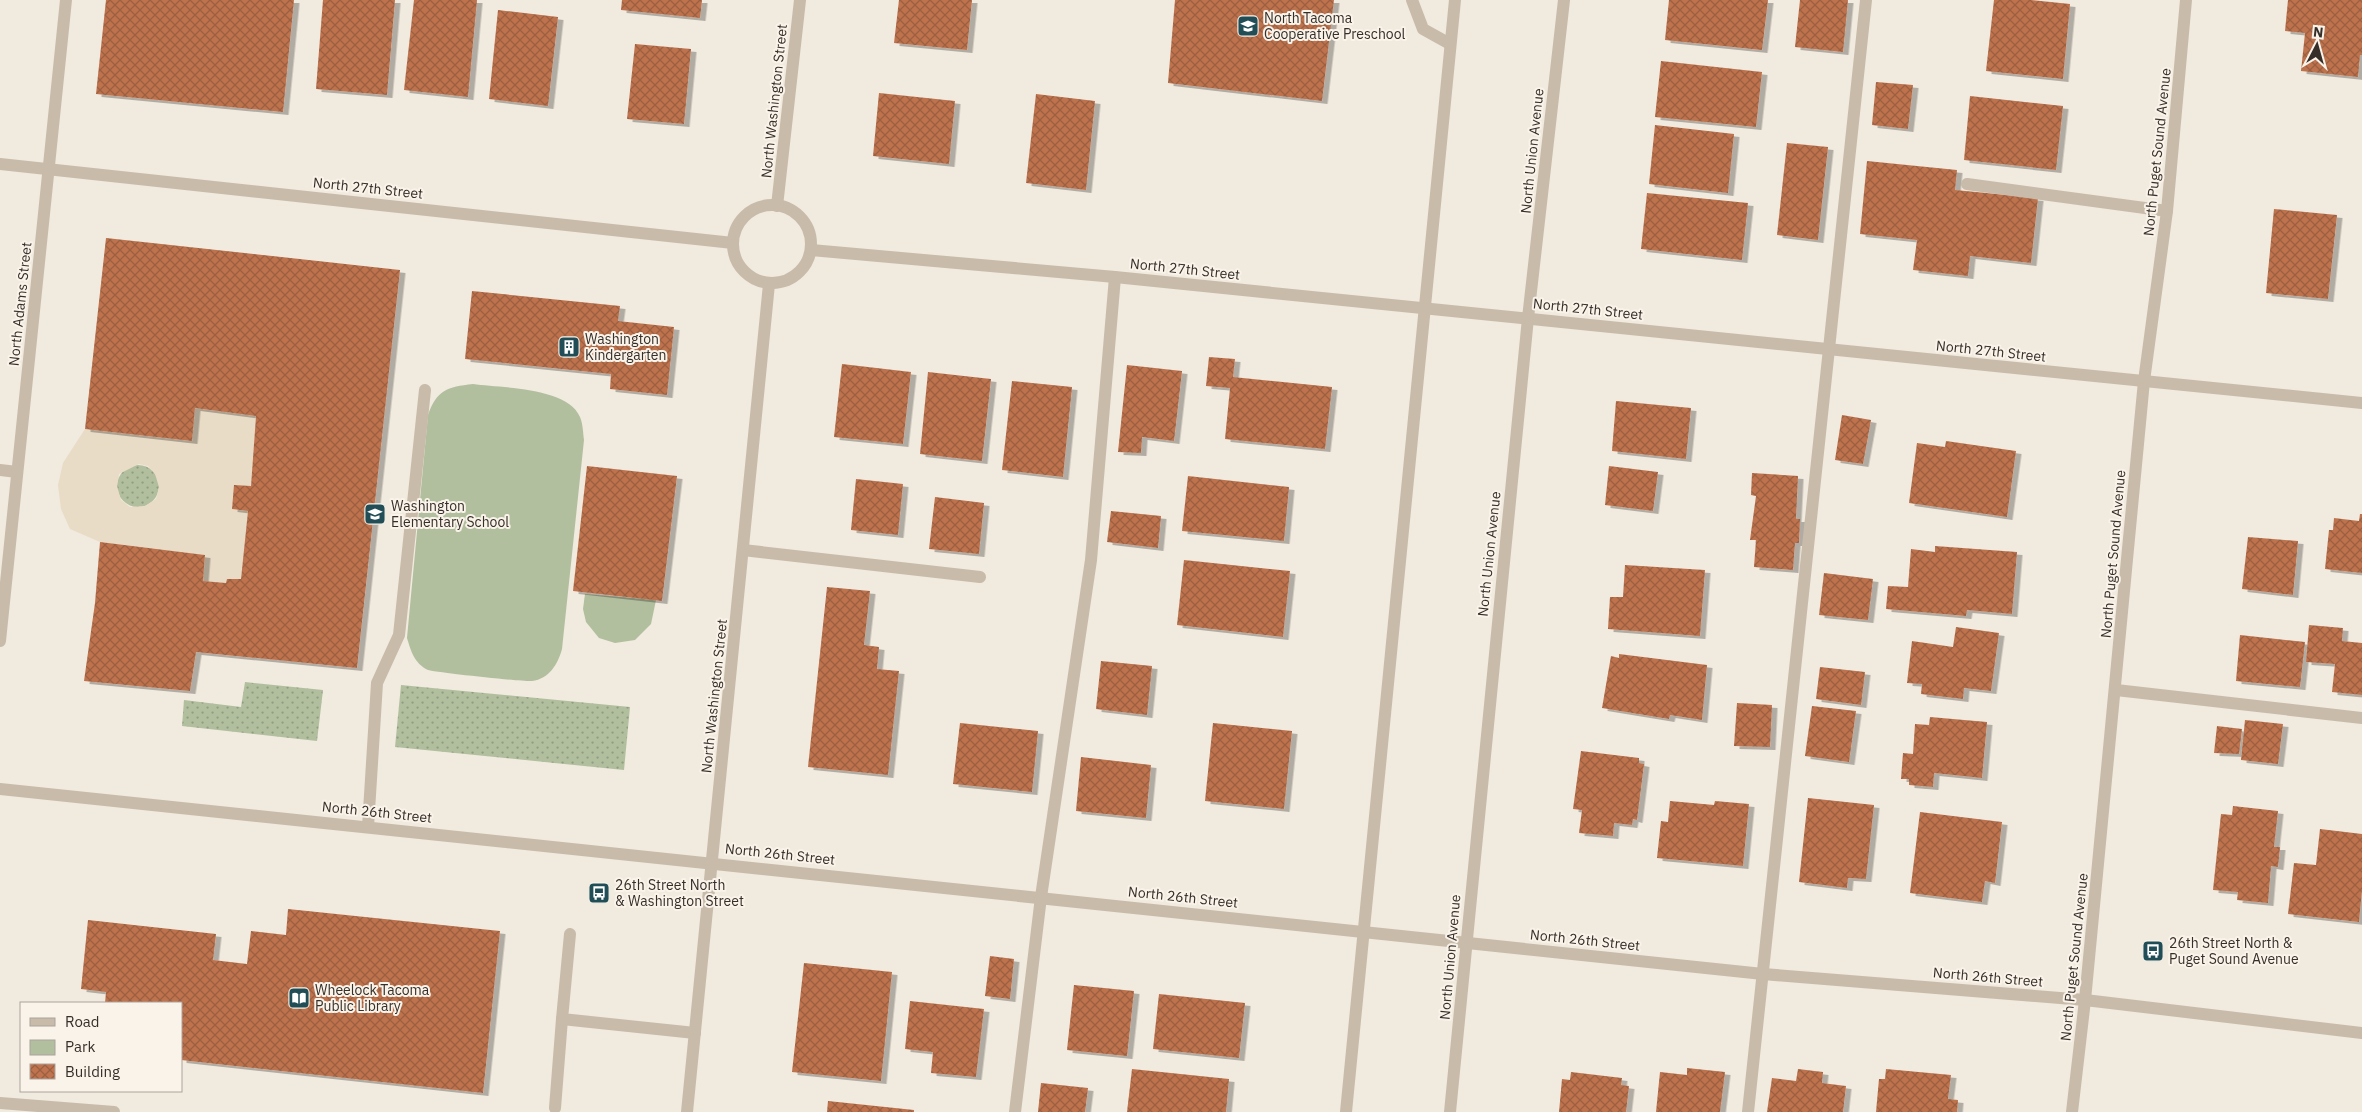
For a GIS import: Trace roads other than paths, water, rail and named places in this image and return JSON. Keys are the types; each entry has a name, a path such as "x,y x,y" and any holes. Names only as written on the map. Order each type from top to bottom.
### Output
{"street":[{"name":"North Adams Street","path":"0,641 66,0"},
{"name":"North Washington Street","path":"777,206 800,0"},
{"path":"1412,0 1423,29 1450,44"},
{"path":"1346,1112 1455,0"},
{"name":"North Union Avenue","path":"1450,1112 1528,318 1564,0"},
{"path":"1748,1112 1866,0"},
{"name":"North Puget Sound Avenue","path":"2072,1112 2116,690 2144,380 2167,211 2186,0"},
{"name":"North 27th Street","path":"0,164 733,243"},
{"path":"1967,184 2167,211"},
{"path":"777,206 790,209 804,222 810,236 811,250 800,272 788,280 769,284 755,279 743,270 736,258 733,243 738,225 748,214 761,207 777,206"},
{"name":"North 27th Street","path":"811,250 1115,277 2362,403"},
{"path":"1015,1112 1041,897 1091,560 1115,277"},
{"name":"North Washington Street","path":"687,1112 769,284"},
{"path":"368,826 377,683 399,635 425,390"},
{"path":"0,470 17,472"},
{"path":"743,550 980,576"},
{"path":"2116,690 2362,718"},
{"name":"North 26th Street","path":"0,788 1763,974 2085,1000 2362,1033"},
{"path":"555,1108 570,934"},
{"path":"562,1019 695,1032"},
{"path":"0,1102 114,1112"}],"place":[{"name":"North Tacoma Cooperative Preschool","path":"1248,26"},
{"name":"Washington Kindergarten","path":"569,347"},
{"name":"Washington Elementary School","path":"375,514"},
{"name":"26th Street North & Washington Street","path":"599,893"},
{"name":"26th Street North & Puget Sound Avenue","path":"2153,951"},
{"name":"Wheelock Tacoma Public Library","path":"299,998"}]}
